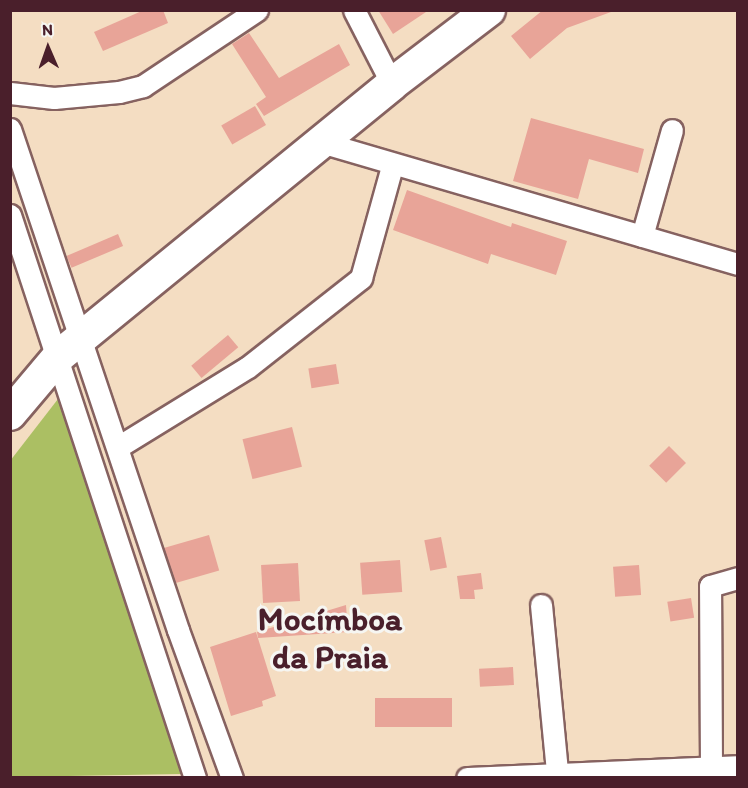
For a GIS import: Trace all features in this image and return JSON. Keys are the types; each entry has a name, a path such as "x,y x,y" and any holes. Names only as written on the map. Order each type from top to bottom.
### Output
{"street":[{"path":"10,93 54,98 119,92 143,86 257,10"},
{"path":"354,10 392,84"},
{"path":"10,414 71,347 324,143 392,84 489,10"},
{"path":"10,129 195,777"},
{"path":"642,236 672,130"},
{"path":"324,143 392,166 738,264"},
{"path":"118,447 248,367 361,278 392,166"},
{"path":"10,215 118,447 232,777"},
{"path":"711,767 710,586 738,578"},
{"path":"541,605 557,772"},
{"path":"467,777 738,766"}],"green space":[{"path":"58,399 183,774 11,777 10,461"}],"building":[{"path":"144,10 163,10 168,23 103,51 94,32"},
{"path":"378,10 429,10 393,34"},
{"path":"543,10 610,10 611,12 567,28 530,59 511,36"},
{"path":"249,33 279,78 339,44 350,65 264,116 256,104 266,97 232,44"},
{"path":"255,106 266,125 232,145 221,126"},
{"path":"531,118 644,149 638,173 589,159 578,199 513,181"},
{"path":"407,190 511,227 512,223 567,241 556,275 491,254 488,264 393,230"},
{"path":"118,234 123,246 72,268 66,256"},
{"path":"228,335 238,347 202,378 191,366"},
{"path":"336,364 339,384 311,388 308,368"},
{"path":"292,427 302,467 252,479 243,439"},
{"path":"669,446 686,463 666,483 649,466"},
{"path":"209,535 219,571 174,584 164,548"},
{"path":"441,537 447,567 430,571 424,540"},
{"path":"400,560 402,592 362,595 360,563"},
{"path":"298,563 300,601 263,603 261,565"},
{"path":"639,565 641,595 615,597 613,567"},
{"path":"481,573 483,589 474,590 475,599 460,599 457,576"},
{"path":"691,598 694,618 670,622 667,602"},
{"path":"346,605 348,632 258,638 257,632"},
{"path":"256,632 276,696 262,701 263,706 231,716 210,647"},
{"path":"513,667 514,685 480,687 479,669"},
{"path":"375,698 452,698 452,727 375,727"}],"district":[{"name":"Mocímboa da Praia","path":"330,638"}]}
